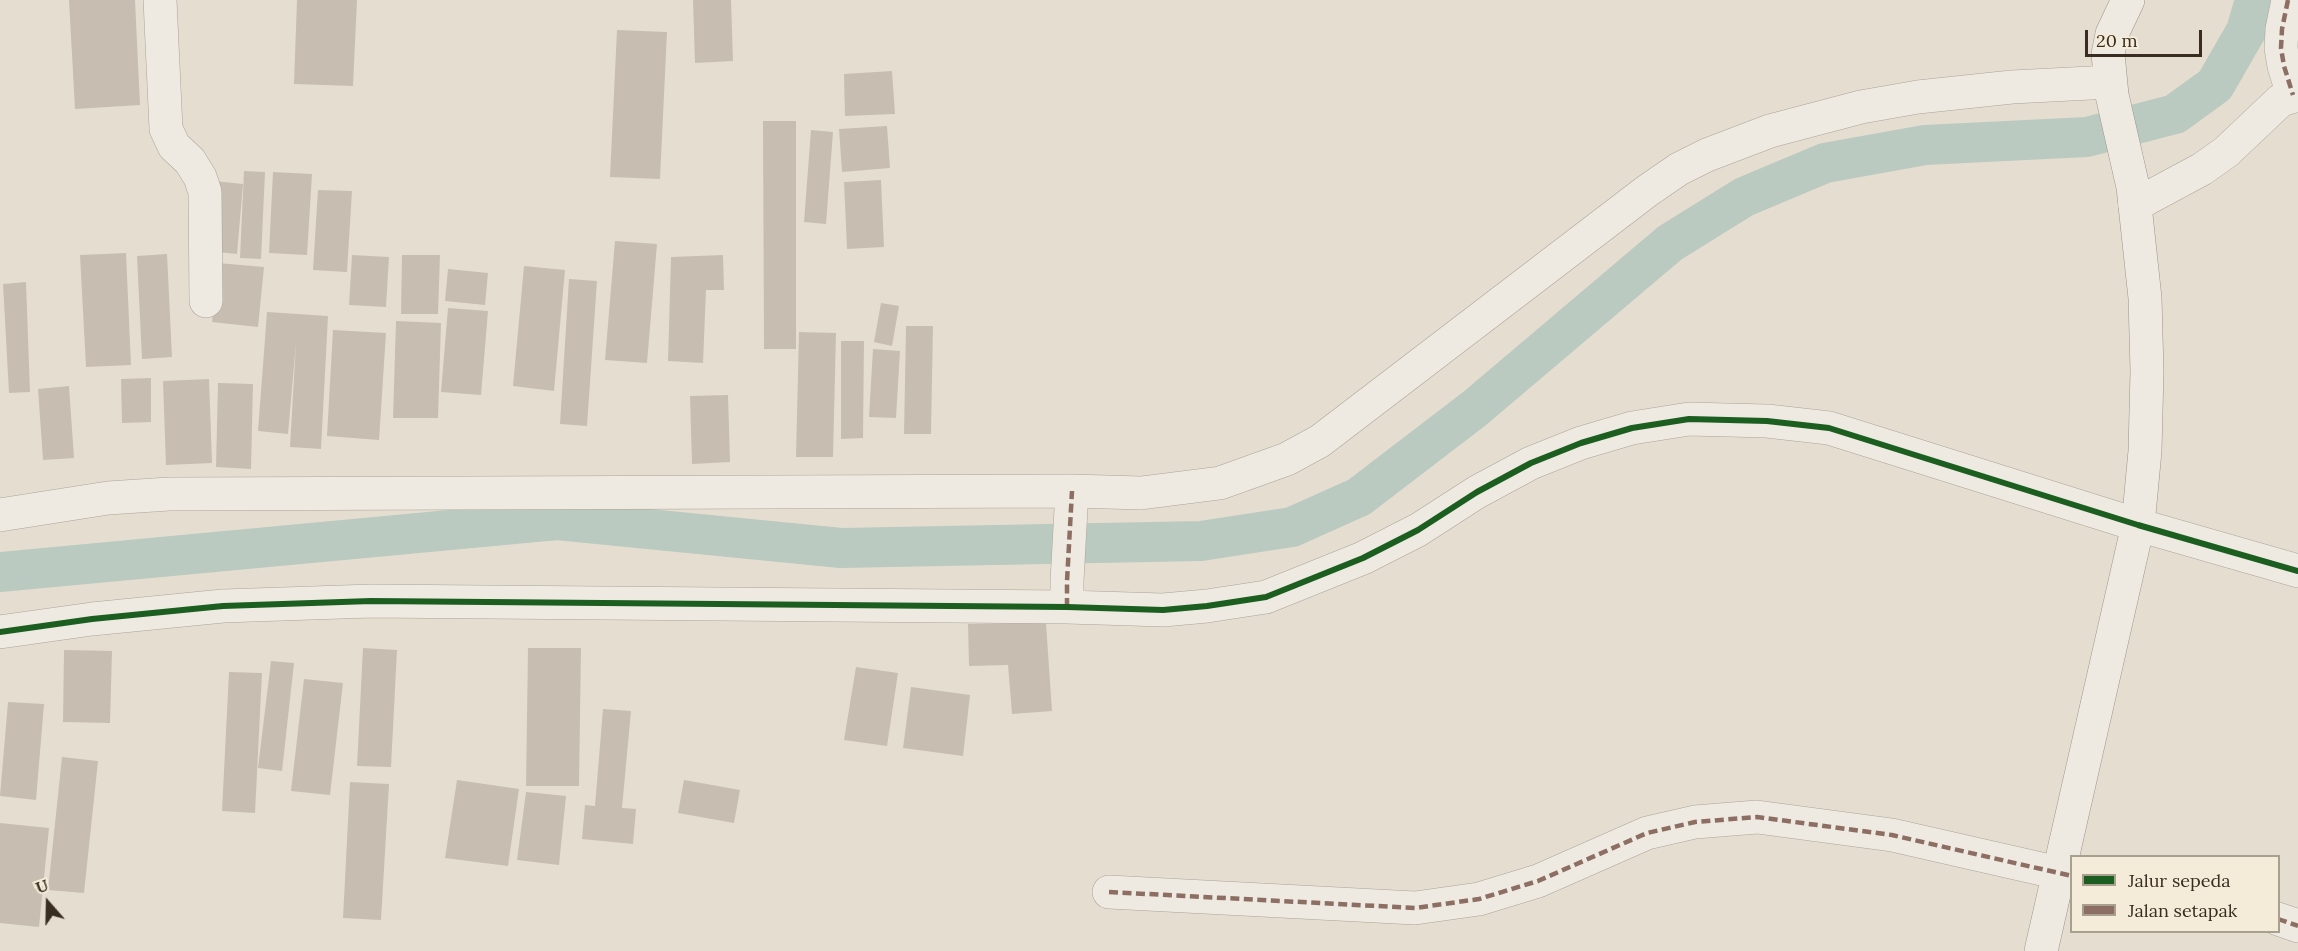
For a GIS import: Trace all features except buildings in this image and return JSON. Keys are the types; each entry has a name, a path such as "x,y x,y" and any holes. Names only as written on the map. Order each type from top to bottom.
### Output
{"street":[{"path":"160,0 166,129 174,146 190,161 200,177 205,192 206,301"},
{"path":"2041,951 2061,884 2138,525 2145,451 2147,371 2145,298 2134,196 2111,88 2108,54 2112,34 2128,0"},
{"path":"2134,196 2202,169 2226,152 2281,100 2296,95 2284,66 2282,48 2282,28 2288,0"},
{"path":"0,515 108,498 168,494 1071,498 1141,493 1220,483 1287,459 1320,441 1647,191 1707,155 1770,131 1861,107 2012,87 2111,88"},
{"path":"0,632 223,606 371,601 1067,594 1163,610 1208,606 1266,597 1363,558 1418,530 1477,492 1531,463 1581,443 1632,429 1689,419 1767,421 1829,428 2138,525 2298,571"},
{"path":"1067,594 1071,498"},
{"path":"1109,892 1415,908 1479,899 1538,881 1647,833 1695,822 1757,817 1892,835 2061,884"},
{"path":"2280,920 2298,927"}],"waterway":[{"path":"0,572 557,520 841,548 1201,541 1292,527 1359,497 1474,409 1670,243 1744,197 1825,163 1925,145 2087,137 2175,114 2215,85 2246,31 2255,0"}],"marked path":[{"path":"2288,0 2281,48 2293,95"},
{"path":"1067,607 1072,491"},
{"path":"1109,892 1415,908 1479,899 1538,881 1647,833 1695,822 1757,817 1892,835 2070,876"},
{"path":"2280,920 2298,926"}],"cycle path":[{"path":"0,632 92,619 223,606 371,601 1067,607 1163,610 1207,606 1266,597 1363,558 1418,530 1477,492 1531,463 1581,443 1632,428 1689,419 1767,421 1829,428 2138,525 2298,571"}]}
